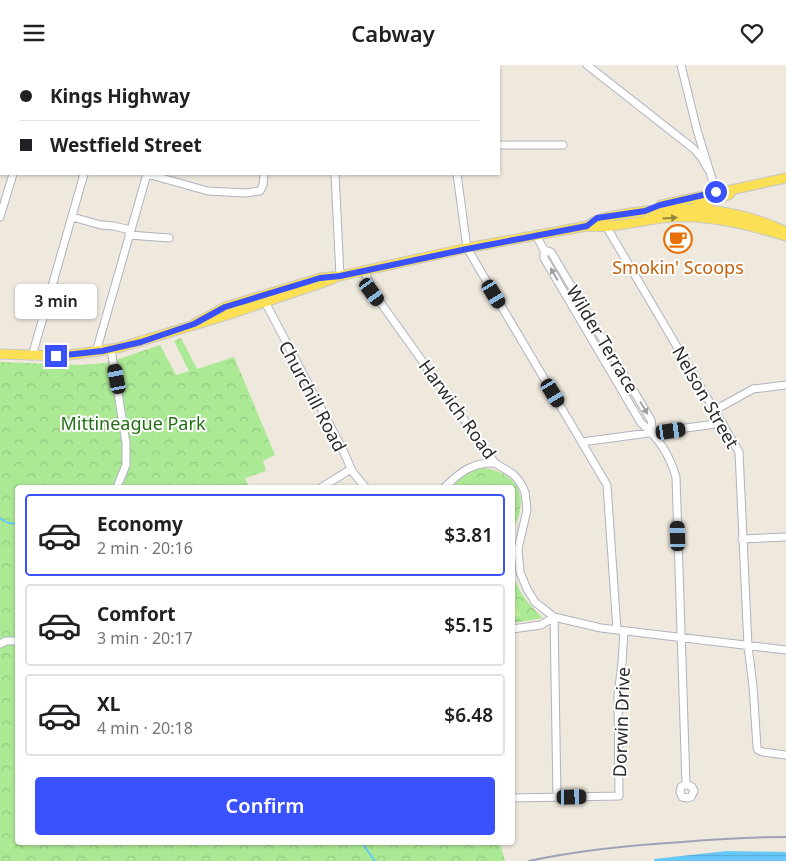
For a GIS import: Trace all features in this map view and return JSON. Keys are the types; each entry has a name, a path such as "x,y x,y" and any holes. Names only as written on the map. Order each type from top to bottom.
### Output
{"main road":[{"path":"645,211 660,205 718,195 786,178"},
{"path":"690,208 718,195"},
{"path":"718,195 726,206 742,216"},
{"path":"587,226 597,218 645,211 690,208 714,210 742,216 766,223 786,232"},
{"path":"0,354 62,356 111,349 141,342 194,324 225,307 323,284 340,276 587,226 606,226 662,218 699,217 749,226 786,236"}],"street":[{"path":"587,65 694,149 708,169"},
{"path":"681,65 708,169 718,195"},
{"path":"500,145 563,145"},
{"path":"0,217 13,175"},
{"path":"32,356 84,175"},
{"path":"96,352 147,175"},
{"path":"150,175 202,190 245,193 260,191 264,175"},
{"path":"335,175 340,276"},
{"path":"457,175 467,249 609,489 621,630"},
{"path":"72,217 101,225 114,226 129,232 169,239"},
{"name":"Nelson Street","path":"606,226 739,452 748,646 757,747 763,753 786,755"},
{"name":"Wilder Terrace","path":"536,235 544,250 544,258 641,423 653,433 672,465 676,477 686,784"},
{"name":"Wilder Terrace","path":"544,250 551,252 651,420 653,433"},
{"name":"Harwich Road","path":"364,270 372,292 495,463 513,474 520,482 525,492 527,510 518,549 520,572 535,602 554,617 580,624 786,650"},
{"name":"Churchill Road","path":"263,299 351,469 363,485"},
{"path":"575,310 583,306"},
{"path":"111,349 126,443 126,465 118,485"},
{"path":"609,368 617,363"},
{"path":"715,410 751,390 786,385"},
{"path":"582,442 723,423"},
{"path":"447,485 469,467 478,464 495,463"},
{"path":"325,485 351,469"},
{"path":"742,539 786,537"},
{"path":"515,629 541,625 554,617"},
{"path":"554,617 557,797"},
{"name":"Dorwin Drive","path":"515,798 619,796 618,695 622,663 621,630"},
{"path":"0,643 15,640"}],"green space":[{"name":"Mittineague Park","path":"181,338 197,369 234,357 275,455 263,461 266,471 245,478 248,485 15,485 15,845 501,845 505,861 0,861 0,362 80,365 107,363 160,345 176,375 189,371 174,341"},
{"path":"477,469 498,471 512,480 520,493 521,501 515,524 515,485 454,485 469,472"},
{"path":"515,579 524,597 543,618 515,623"},
{"path":"515,594 518,611 521,615 518,617 515,616"}],"water":[{"path":"727,851 786,852 786,861 654,861 654,859"}],"waterway":[{"path":"0,518 8,523 15,524"},
{"path":"363,845 375,861"}],"railway":[{"path":"529,861 625,846 721,839 786,837"}],"place":[{"name":"Smokin' Scoops","path":"678,239"}],"route":[{"path":"56,356 102,351 141,342 194,324 225,307 320,278 340,276 587,226 597,218 645,211 660,205 716,192"}]}
